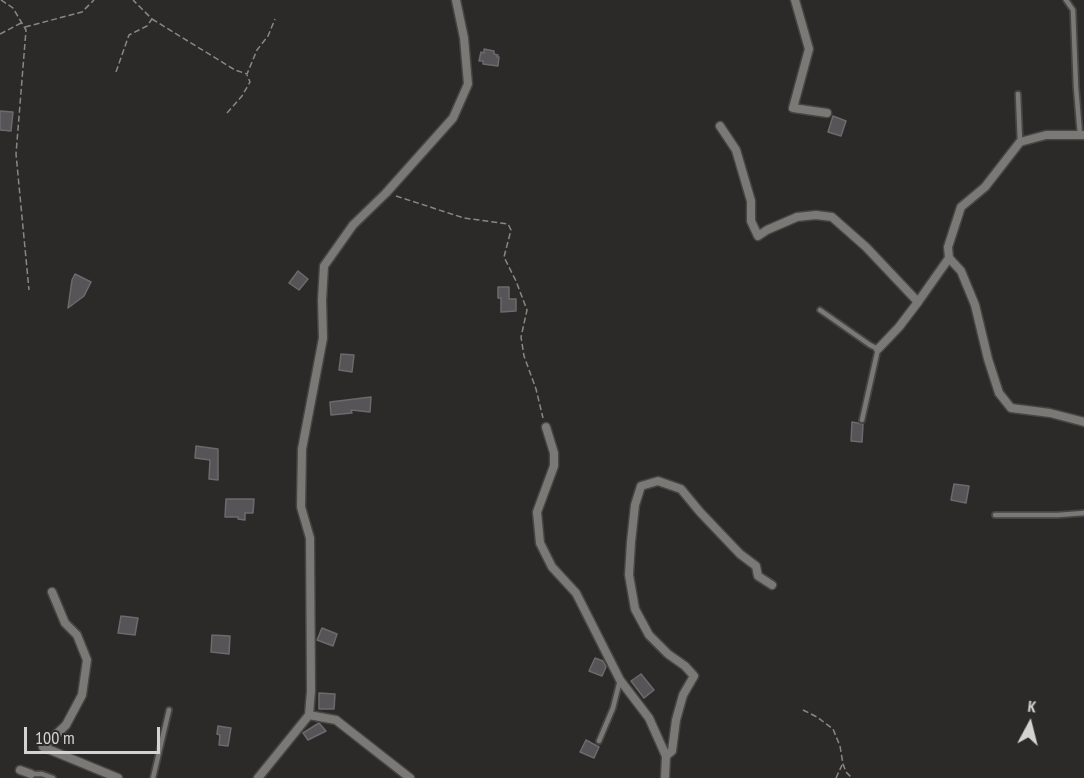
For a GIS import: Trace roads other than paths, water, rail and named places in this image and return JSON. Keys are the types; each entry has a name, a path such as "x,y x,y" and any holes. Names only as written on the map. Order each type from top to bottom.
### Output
{"street":[{"path":"262,777 309,715 311,691 310,538 301,507 302,449 323,338 324,266 353,225 386,193 453,118 468,84 464,38 456,0"},
{"path":"795,0 809,49 793,108 827,113"},
{"path":"720,126 736,150 751,201 751,221 758,236 797,217 816,215 832,217 866,248 918,302"},
{"path":"1082,135 1046,135 1020,142 985,187 961,207 948,247 949,258 961,271 972,297 999,393 1011,408 1050,413 1084,422"},
{"path":"878,349 899,327 949,258"},
{"path":"546,427 554,453 554,466 537,512 540,543 552,567 576,593 620,680 649,718 666,756 665,778"},
{"path":"666,756 672,751 676,720 683,696 694,676 650,635 635,609 629,575 634,505 641,486 658,481 681,489 699,512 740,554 756,566 758,576 772,585"},
{"path":"52,592 64,623 76,635 87,660 82,695 66,725 43,747 118,778"},
{"path":"309,715 336,720 410,778"},
{"path":"20,770 31,774"}],"lane":[{"path":"1066,0 1074,10 1076,87 1082,135"},
{"path":"1018,94 1020,142"},
{"path":"820,310 878,349 862,420"},
{"path":"995,515 1058,516 1084,513"},
{"path":"599,741 613,708 620,680"},
{"path":"153,778 168,710"},
{"path":"31,774 42,774 53,778"}]}
